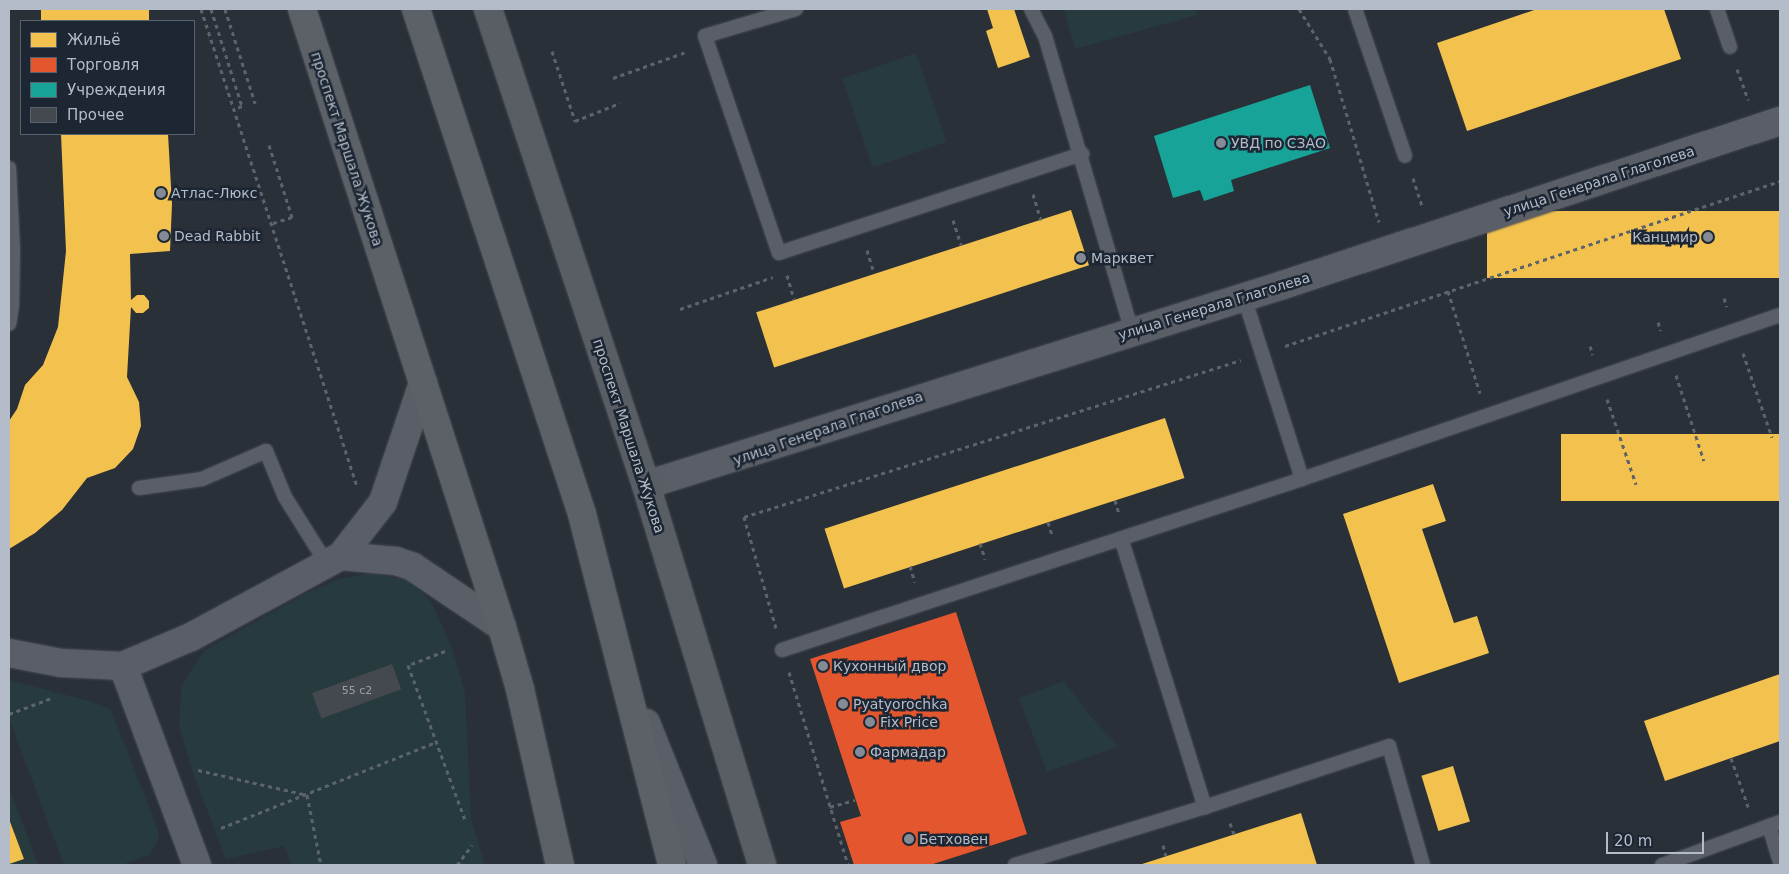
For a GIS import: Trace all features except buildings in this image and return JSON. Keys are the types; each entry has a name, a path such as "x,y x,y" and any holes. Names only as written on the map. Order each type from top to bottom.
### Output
{"main road":[{"path":"291,9 326,88"},
{"name":"проспект Маршала Жукова","path":"302,9 502,627 520,689 560,865"},
{"path":"416,9 582,514 622,660 672,865"},
{"name":"проспект Маршала Жукова","path":"488,9 646,486 762,865"}],"street":[{"name":"улица Генерала Глаголева","path":"646,486 1244,297 1780,122"},
{"path":"9,653 61,663 122,666 192,637 334,560 383,502 423,383"},
{"path":"334,560 396,561 413,567 502,627"},
{"path":"622,660 682,818 703,865"},
{"path":"122,666 197,865"}],"lane":[{"path":"796,9 705,36 779,253 1082,154"},
{"path":"1031,9 1045,36 1082,154 1132,332"},
{"path":"1355,9 1405,156"},
{"path":"1717,9 1730,47"},
{"path":"9,168 13,249 12,306 9,324"},
{"path":"1244,297 1302,479"},
{"path":"782,650 1122,540 1780,315"},
{"path":"139,488 202,479 266,452 285,497 334,560"},
{"path":"1122,540 1205,807"},
{"path":"1015,865 1205,807 1389,746 1423,865"},
{"path":"1662,865 1768,826 1780,863"}],"path":[{"path":"201,9 358,490"},
{"path":"211,9 242,106 234,109"},
{"path":"225,9 255,103"},
{"path":"1299,9 1330,59 1380,226"},
{"path":"613,78 708,44"},
{"path":"1730,47 1749,104"},
{"path":"552,51 575,121 620,104"},
{"path":"268,145 292,217 271,224"},
{"path":"1405,156 1424,211"},
{"path":"680,309 786,272"},
{"path":"1448,291 1487,415"},
{"path":"1724,298 1772,437"},
{"path":"1658,322 1704,461"},
{"path":"1590,346 1636,484"},
{"path":"744,517 782,650 848,865"},
{"path":"445,651 408,665 465,820"},
{"path":"9,714 54,697"},
{"path":"221,828 436,742"},
{"path":"1732,758 1768,826"},
{"path":"198,770 307,795"},
{"path":"307,795 321,865"},
{"path":"830,807 855,800"},
{"path":"457,865 472,845"}],"green space":[{"path":"1064,9 1196,9 1197,15 1075,49"},
{"path":"916,53 947,142 873,167 842,78"},
{"path":"371,573 411,581 432,603 452,648 465,693 471,818 485,865 292,865 284,846 226,859 193,773 179,724 182,684 205,650 307,593 339,579"},
{"path":"9,680 93,702 111,710 158,830 158,840 149,855 122,865 64,865 9,718"},
{"path":"1064,681 1091,717 1119,746 1047,772 1019,698"},
{"path":"9,787 38,865 9,865"}],"place":[{"name":"УВД по СЗАО","path":"1221,143"},
{"name":"Атлас-Люкс","path":"161,193"},
{"name":"Dead Rabbit","path":"164,236"},
{"name":"Канцмир","path":"1708,237"},
{"name":"Марквет","path":"1081,258"},
{"name":"Кухонный двор","path":"823,666"},
{"name":"Pyatyorochka","path":"843,704"},
{"name":"Fix Price","path":"870,722"},
{"name":"Фармадар","path":"860,752"},
{"name":"Бетховен","path":"909,839"}]}
